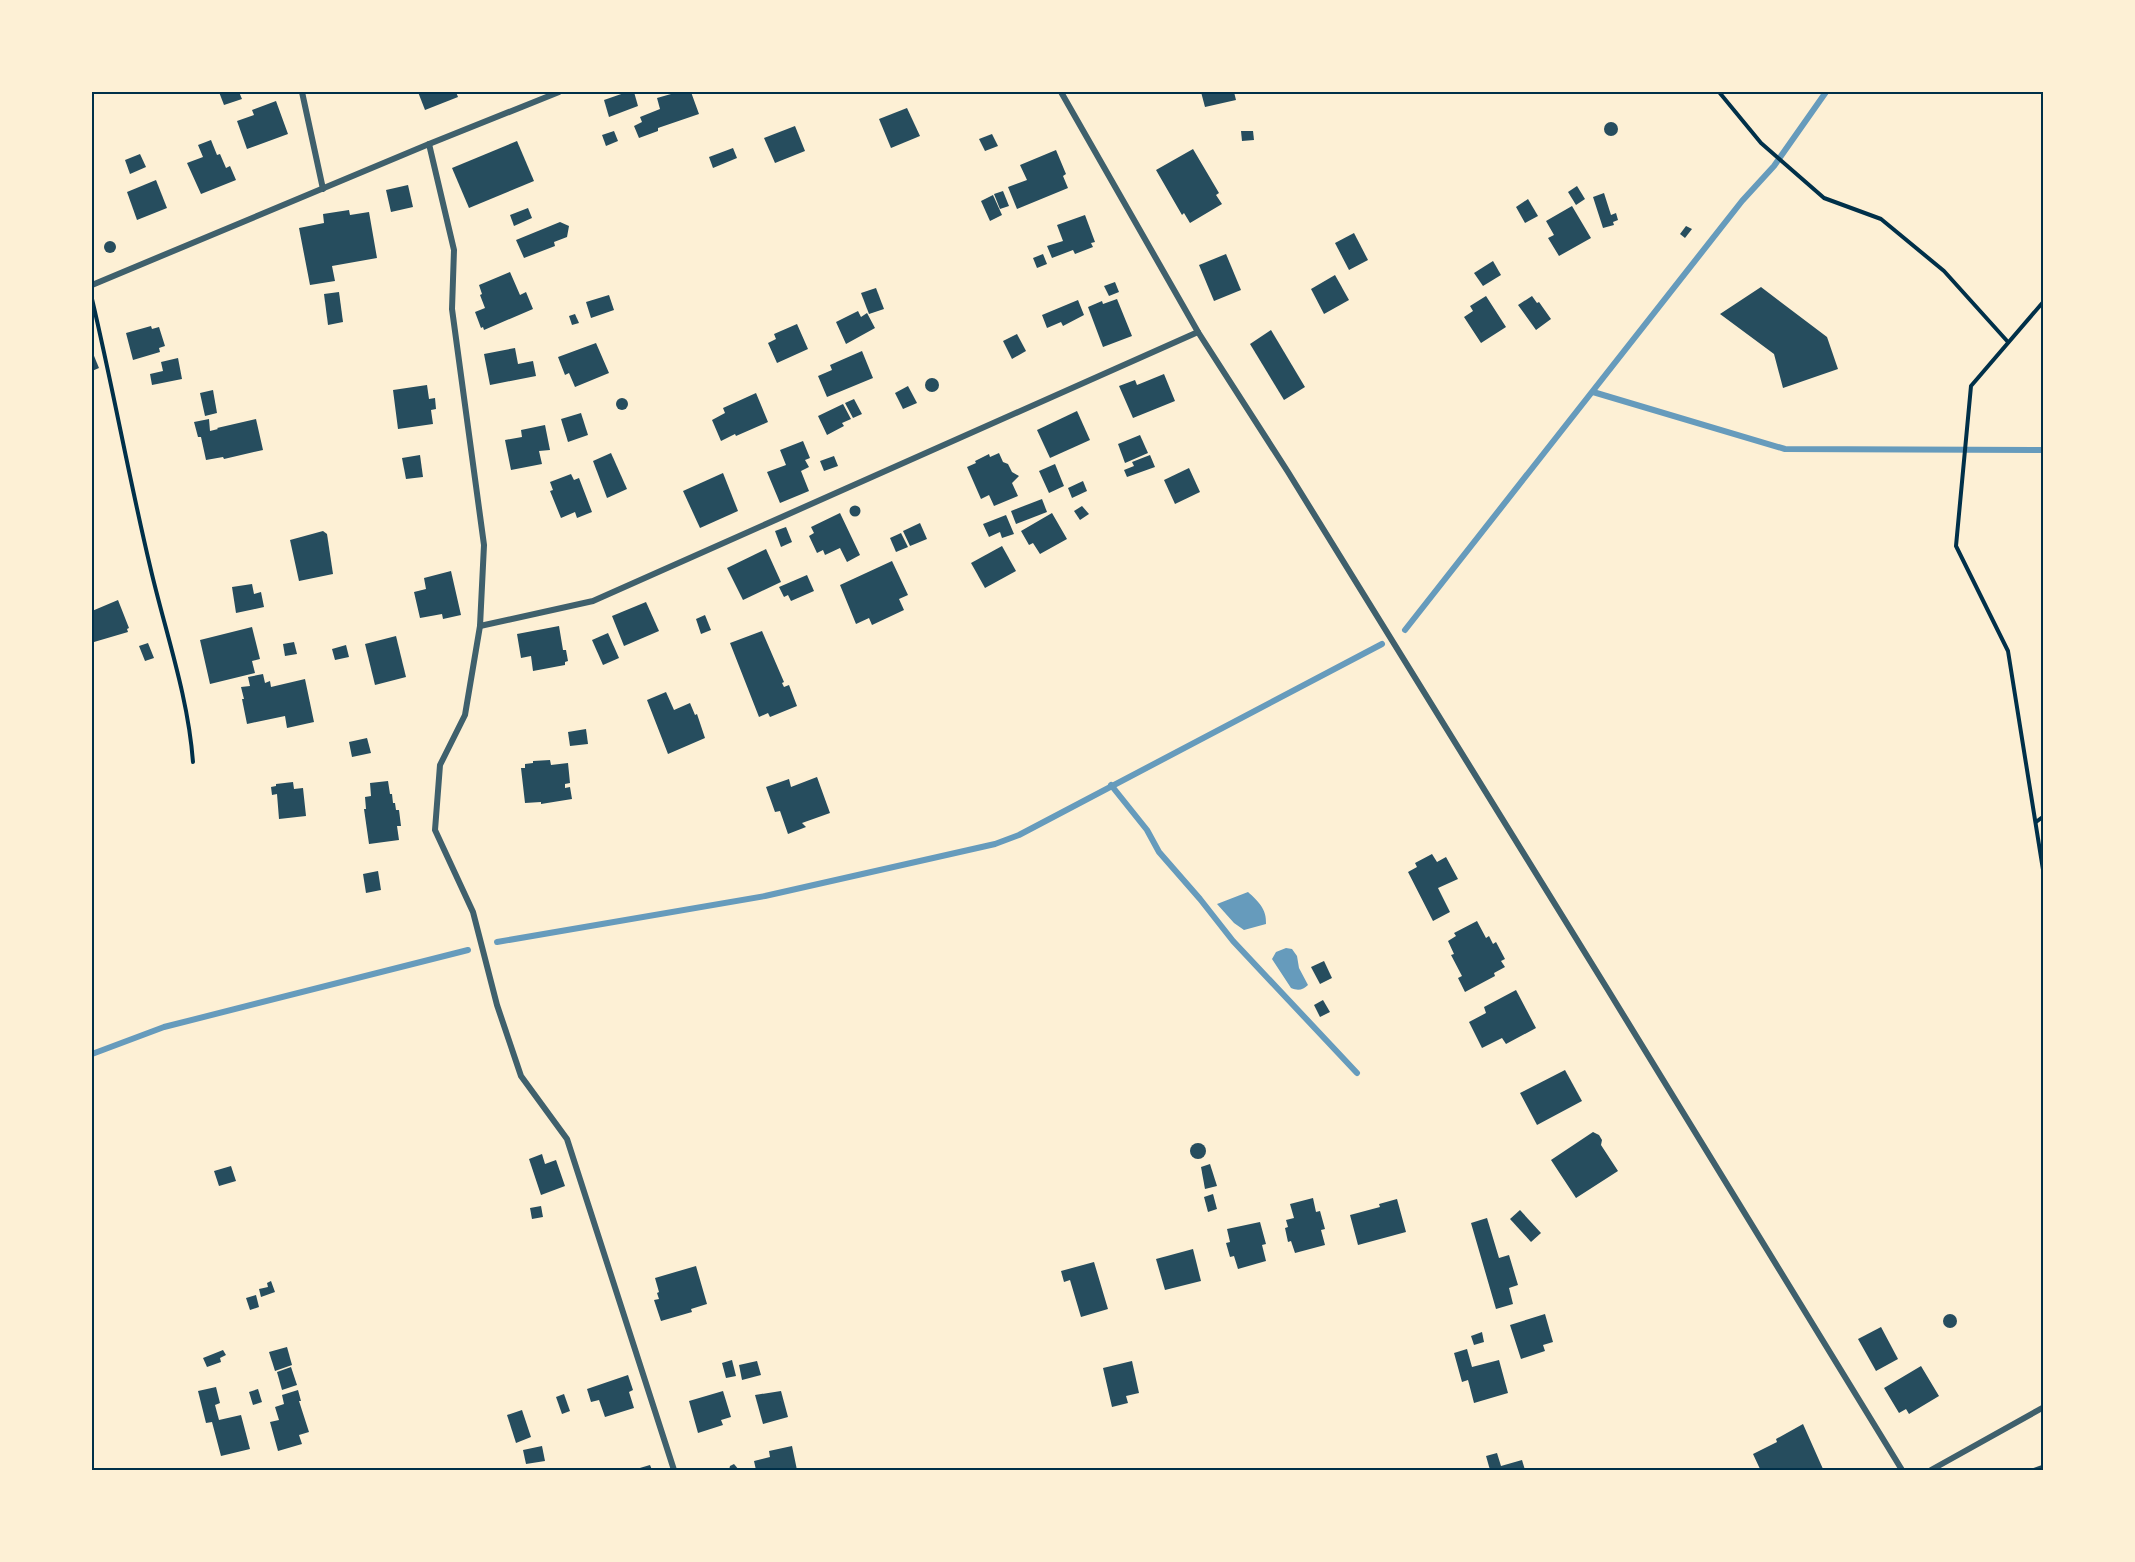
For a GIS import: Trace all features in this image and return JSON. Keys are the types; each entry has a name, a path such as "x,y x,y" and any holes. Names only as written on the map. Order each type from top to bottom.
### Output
{"street":[{"path":"302,92 323,189"},
{"path":"92,285 559,92"},
{"path":"1061,92 1198,332 1288,472 1902,1470"},
{"path":"429,144 454,250 452,309 478,489 483,544 480,626 465,715 440,765 435,830 473,912 497,1005 521,1076 567,1139 674,1470"},
{"path":"480,626 593,601 1198,332"},
{"path":"1931,1470 2043,1407"}],"path":[{"path":"1719,92 1761,143 1824,198 1881,219 1944,271 2008,342"},
{"path":"92,299 150,567 184,696 193,762"},
{"path":"2043,301 1971,386 1956,546 2008,651 2043,876"},
{"path":"2036,822 2043,816"}],"water":[{"path":"1248,892 1263,910 1266,924 1244,930 1234,923 1217,904"},
{"path":"1286,948 1292,949 1297,956 1299,968 1308,985 1302,989 1291,988 1272,959 1276,952"}],"building":[{"path":"219,92 239,92 242,99 224,105"},
{"path":"418,92 456,92 458,97 425,110"},
{"path":"627,92 634,92 638,106 609,117 604,100"},
{"path":"678,92 691,92 699,114 658,128 658,131 639,138 634,126 642,122 640,117 660,109 657,98"},
{"path":"1201,92 1234,92 1236,100 1205,107"},
{"path":"276,101 288,134 247,149 237,121 254,115 252,110"},
{"path":"907,108 920,136 891,148 879,119"},
{"path":"1608,122 1614,122 1618,129 1614,136 1608,136 1604,132 1604,126"},
{"path":"795,126 805,151 775,163 764,138"},
{"path":"614,131 618,141 606,146 602,135"},
{"path":"1241,131 1253,131 1254,140 1242,141"},
{"path":"992,134 998,146 985,151 979,139"},
{"path":"211,140 217,155 220,154 226,168 230,166 236,180 201,194 187,163 203,157 198,145"},
{"path":"517,141 534,181 469,208 452,168"},
{"path":"733,148 737,158 713,168 709,157"},
{"path":"1193,149 1219,193 1216,195 1222,204 1190,223 1184,213 1182,215 1156,170"},
{"path":"1056,150 1066,174 1063,176 1068,188 1017,209 1008,187 1027,180 1020,165"},
{"path":"140,154 146,167 130,174 125,160"},
{"path":"156,180 167,208 137,220 127,192"},
{"path":"408,185 413,207 391,212 386,190"},
{"path":"1577,186 1585,199 1576,205 1568,192"},
{"path":"1003,191 1009,206 1000,209 994,194"},
{"path":"1604,193 1611,215 1616,213 1618,220 1613,222 1614,225 1603,228 1593,197"},
{"path":"993,195 1002,215 990,221 981,201"},
{"path":"1528,199 1538,216 1525,223 1516,207"},
{"path":"1572,206 1591,238 1559,256 1548,238 1554,235 1546,221"},
{"path":"528,208 532,218 514,226 510,215"},
{"path":"349,210 350,215 369,212 377,258 332,266 335,281 310,285 299,228 324,223 323,214"},
{"path":"1085,215 1095,242 1091,243 1093,247 1075,254 1073,250 1052,258 1047,246 1063,241 1057,225"},
{"path":"560,222 569,226 567,237 554,242 555,246 524,258 516,240"},
{"path":"1686,226 1692,229 1685,238 1680,234"},
{"path":"1354,233 1368,260 1349,270 1335,243"},
{"path":"112,241 116,247 112,253 108,253 104,245"},
{"path":"1043,254 1047,264 1037,268 1033,258"},
{"path":"1226,254 1241,290 1214,301 1199,265"},
{"path":"1493,261 1501,275 1483,286 1474,273"},
{"path":"510,272 520,295 526,292 533,309 484,330 475,312 485,308 479,285"},
{"path":"1335,275 1349,300 1324,314 1311,289"},
{"path":"1115,282 1119,292 1109,296 1104,286"},
{"path":"1761,287 1827,337 1838,369 1783,388 1774,354 1720,314"},
{"path":"876,288 884,309 869,314 861,293"},
{"path":"339,292 343,322 328,325 324,294"},
{"path":"609,295 614,310 591,318 586,302"},
{"path":"1486,296 1506,327 1481,343 1464,317 1473,311 1470,306"},
{"path":"1532,296 1551,319 1536,330 1518,305"},
{"path":"1117,299 1132,336 1103,347 1088,307 1102,301 1103,304"},
{"path":"1078,300 1084,315 1063,326 1061,322 1047,328 1042,315"},
{"path":"858,311 861,317 867,313 875,328 846,344 836,322"},
{"path":"575,314 579,323 572,325 569,316"},
{"path":"797,324 808,349 777,363 768,343 776,339 774,334"},
{"path":"151,326 152,329 159,327 165,346 159,348 160,352 133,360 126,333"},
{"path":"1271,330 1305,387 1284,400 1250,344"},
{"path":"1017,334 1026,351 1012,359 1003,341"},
{"path":"596,343 609,373 575,387 569,373 565,375 558,357"},
{"path":"515,348 518,364 533,361 536,376 490,385 484,354"},
{"path":"92,351 99,368 92,371"},
{"path":"862,351 873,378 827,397 818,376 832,370 830,365"},
{"path":"178,358 182,379 152,385 150,374 163,371 161,362"},
{"path":"1164,374 1175,401 1133,418 1119,386 1135,380 1137,385"},
{"path":"929,378 935,378 939,385 935,392 929,392 925,388 925,382"},
{"path":"427,385 429,399 435,398 436,409 431,410 433,424 398,429 393,390"},
{"path":"908,386 917,403 903,409 895,393"},
{"path":"213,390 217,413 205,416 200,393"},
{"path":"756,393 768,422 721,441 712,420 725,413 723,408"},
{"path":"622,398 628,404 622,410 616,404"},
{"path":"854,399 862,414 853,418 845,403"},
{"path":"843,404 851,419 842,423 844,426 827,435 818,416"},
{"path":"1077,411 1090,440 1050,458 1037,430"},
{"path":"581,413 588,435 568,442 561,419"},
{"path":"209,419 210,431 256,419 263,450 224,459 223,457 206,460 201,437 198,437 194,422"},
{"path":"545,425 550,450 539,451 542,464 511,470 505,440 522,437 521,430"},
{"path":"1140,435 1148,453 1125,463 1118,444"},
{"path":"803,441 810,458 805,460 809,467 801,471 809,491 780,503 767,472 786,465 780,450"},
{"path":"611,453 627,489 607,498 593,461"},
{"path":"999,453 1003,462 1019,476 1012,483 1018,496 994,506 989,495 981,499 967,467 989,454 990,457"},
{"path":"420,455 423,477 406,479 402,458"},
{"path":"1150,455 1155,467 1127,477 1124,470 1134,466 1132,462"},
{"path":"834,456 838,466 824,471 820,461"},
{"path":"1055,464 1064,486 1049,493 1039,471"},
{"path":"1189,468 1200,492 1175,504 1164,480"},
{"path":"723,473 738,511 700,528 683,491"},
{"path":"571,474 574,480 579,478 592,512 577,518 575,512 561,518 550,491 553,490 550,482"},
{"path":"1083,481 1087,491 1072,498 1068,488"},
{"path":"1042,499 1047,512 1016,524 1011,511"},
{"path":"855,506 859,507 859,515 855,516 851,515 850,511 851,507"},
{"path":"1082,506 1089,514 1080,520 1074,511"},
{"path":"840,513 860,555 847,562 840,548 825,555 823,550 817,553 809,536 814,533 811,527"},
{"path":"1052,513 1067,539 1040,554 1033,543 1029,545 1021,531"},
{"path":"1006,515 1014,534 1002,538 1000,532 989,537 983,524"},
{"path":"920,523 927,539 910,546 903,531"},
{"path":"786,527 792,542 781,547 775,531"},
{"path":"323,531 327,534 333,574 299,581 290,540"},
{"path":"901,533 908,547 896,552 890,538"},
{"path":"1002,546 1016,571 985,588 971,563"},
{"path":"766,549 781,582 743,600 727,568"},
{"path":"892,561 908,595 899,599 904,610 872,625 869,618 856,624 840,585"},
{"path":"451,571 461,615 443,619 442,614 420,618 414,592 426,589 424,578"},
{"path":"807,575 814,591 791,601 788,595 784,597 779,587"},
{"path":"252,584 254,594 261,592 264,607 236,613 232,587"},
{"path":"118,600 129,628 128,632 94,642 92,611"},
{"path":"646,602 659,631 624,646 612,616"},
{"path":"705,615 711,630 701,634 696,619"},
{"path":"559,626 563,650 566,650 568,661 565,665 533,671 531,656 521,658 517,634"},
{"path":"252,627 260,659 252,661 255,673 210,684 200,640"},
{"path":"762,631 784,682 782,683 784,687 789,685 797,706 770,717 768,713 759,717 730,643"},
{"path":"608,633 619,658 603,665 592,640"},
{"path":"396,636 406,677 375,685 365,644"},
{"path":"294,642 297,654 285,656 283,644"},
{"path":"148,643 154,658 145,661 139,646"},
{"path":"346,645 349,657 335,660 332,649"},
{"path":"263,674 265,683 270,681 271,687 305,679 314,722 287,728 285,716 247,724 241,687 250,686 248,677"},
{"path":"666,692 674,710 690,703 695,715 697,714 705,738 668,754 647,700"},
{"path":"586,729 588,744 570,746 568,732"},
{"path":"367,738 371,753 352,757 349,742"},
{"path":"550,760 551,765 568,763 570,783 565,784 565,788 570,787 572,799 541,804 541,802 525,803 521,768 525,768 525,764 533,763 533,761"},
{"path":"817,777 830,813 802,823 806,827 788,834 780,811 775,812 766,787 789,779 791,787"},
{"path":"388,781 393,803 395,803 396,810 399,810 401,826 397,826 399,840 369,844 364,809 366,809 365,797 371,796 370,783"},
{"path":"293,782 294,789 303,788 306,816 279,819 277,794 272,795 271,787 276,784"},
{"path":"1432,854 1437,862 1446,857 1458,879 1438,888 1450,912 1433,921 1408,872 1417,867 1415,863"},
{"path":"378,871 381,890 366,893 363,874"},
{"path":"1477,921 1486,938 1489,936 1493,944 1496,942 1505,959 1501,961 1505,967 1494,973 1495,976 1465,992 1458,978 1462,976 1451,955 1454,954 1448,941 1456,936 1454,933"},
{"path":"1324,961 1332,978 1320,984 1311,967"},
{"path":"1516,990 1536,1028 1506,1044 1502,1038 1482,1048 1469,1022 1486,1013 1484,1007"},
{"path":"1323,1000 1330,1012 1320,1017 1314,1005"},
{"path":"1565,1070 1582,1101 1537,1125 1520,1093"},
{"path":"1593,1132 1599,1135 1602,1140 1601,1145 1618,1171 1576,1198 1551,1160"},
{"path":"1198,1143 1204,1145 1206,1151 1204,1157 1198,1159 1192,1157 1190,1151 1192,1145"},
{"path":"542,1154 545,1164 556,1160 565,1186 541,1195 529,1159"},
{"path":"1210,1164 1217,1186 1205,1189 1201,1167"},
{"path":"231,1166 236,1181 219,1186 214,1171"},
{"path":"1213,1194 1217,1209 1208,1212 1204,1197"},
{"path":"1313,1198 1316,1212 1320,1211 1325,1229 1321,1230 1325,1245 1295,1253 1291,1241 1288,1242 1285,1228 1288,1227 1286,1220 1294,1218 1290,1204"},
{"path":"1397,1199 1406,1232 1358,1245 1350,1215 1380,1207 1379,1204"},
{"path":"541,1206 543,1217 532,1219 530,1208"},
{"path":"1520,1210 1541,1233 1531,1242 1510,1219"},
{"path":"1487,1218 1499,1258 1509,1255 1518,1285 1509,1288 1513,1304 1496,1309 1471,1223"},
{"path":"1260,1222 1266,1244 1262,1245 1266,1261 1238,1269 1234,1256 1230,1257 1226,1243 1230,1242 1227,1229"},
{"path":"1193,1249 1201,1281 1165,1290 1156,1259"},
{"path":"1094,1262 1108,1309 1081,1317 1070,1280 1064,1282 1061,1271"},
{"path":"696,1266 707,1304 691,1309 692,1312 661,1321 654,1300 659,1299 655,1278"},
{"path":"271,1281 275,1292 261,1297 259,1289 268,1287 267,1283"},
{"path":"256,1295 259,1307 250,1310 246,1298"},
{"path":"1545,1314 1553,1342 1543,1345 1545,1351 1521,1359 1510,1325"},
{"path":"1947,1314 1953,1314 1957,1321 1953,1328 1947,1328 1943,1324 1943,1318"},
{"path":"1881,1327 1898,1359 1876,1371 1858,1339"},
{"path":"1482,1332 1484,1342 1474,1345 1471,1336"},
{"path":"287,1347 292,1365 275,1371 269,1352"},
{"path":"1467,1349 1472,1367 1499,1360 1508,1393 1474,1403 1468,1380 1462,1382 1454,1353"},
{"path":"223,1350 226,1355 220,1358 221,1362 207,1367 203,1358"},
{"path":"732,1360 736,1376 726,1378 722,1363"},
{"path":"757,1361 761,1375 742,1380 739,1365"},
{"path":"1132,1361 1139,1393 1126,1396 1128,1403 1112,1407 1103,1368"},
{"path":"1921,1366 1939,1396 1909,1414 1906,1409 1899,1413 1884,1388"},
{"path":"291,1367 297,1385 282,1390 277,1372"},
{"path":"628,1375 633,1390 629,1392 634,1408 605,1417 599,1400 591,1402 587,1389"},
{"path":"216,1387 220,1403 215,1405 219,1420 241,1415 250,1449 221,1456 212,1422 206,1423 198,1391"},
{"path":"258,1389 262,1402 253,1405 249,1392"},
{"path":"298,1390 301,1401 299,1401 309,1432 299,1435 302,1444 278,1451 270,1422 279,1420 275,1407 284,1404 282,1395"},
{"path":"723,1391 731,1417 721,1420 723,1425 698,1433 689,1401"},
{"path":"781,1391 788,1417 763,1424 755,1395"},
{"path":"564,1394 570,1411 562,1414 556,1397"},
{"path":"522,1410 531,1437 516,1443 507,1415"},
{"path":"1803,1424 1823,1469 1755,1470 1760,1469 1753,1454 1777,1442 1776,1439"},
{"path":"542,1446 545,1461 526,1464 523,1450"},
{"path":"792,1446 797,1470 756,1470 754,1461 770,1457 769,1451"},
{"path":"1497,1453 1501,1466 1522,1460 1525,1470 1490,1470 1486,1456"},
{"path":"734,1464 739,1470 729,1470 730,1466"},
{"path":"650,1465 652,1470 633,1470"},
{"path":"2042,1465 2044,1470 2028,1470"}],"waterway":[{"path":"1405,630 1742,201 1774,166 1826,92"},
{"path":"1593,392 1785,449 2044,450"},
{"path":"497,942 765,896 995,844 1019,835 1382,644"},
{"path":"1111,785 1147,830 1159,852 1233,941 1357,1073"},
{"path":"92,1054 164,1027 468,950"}]}
